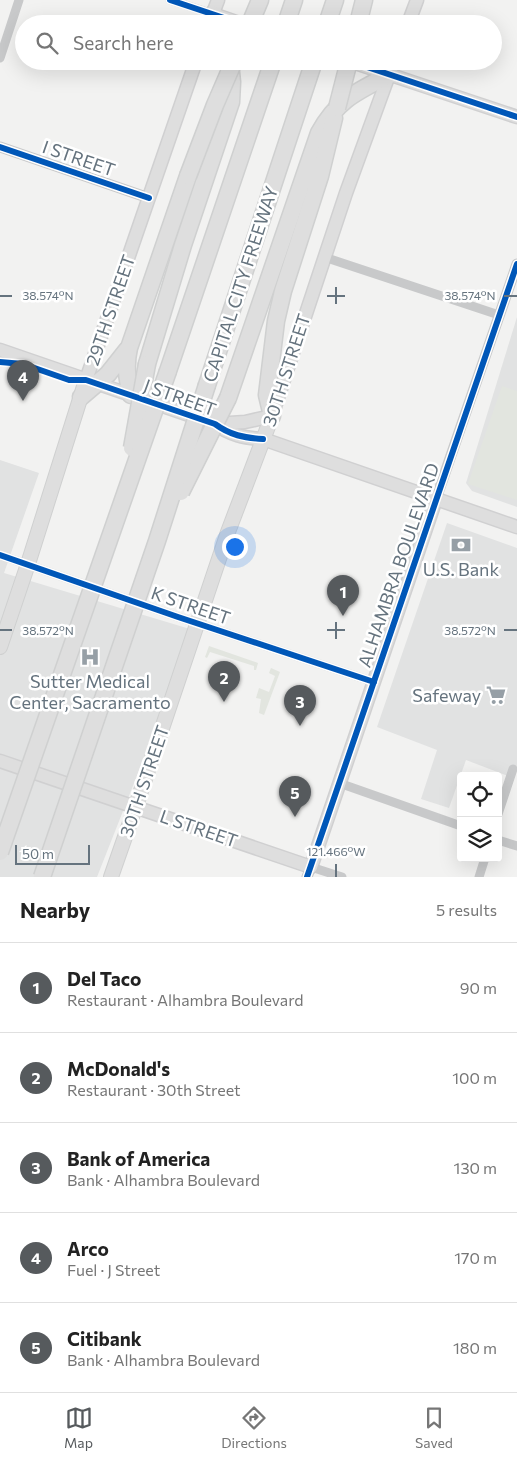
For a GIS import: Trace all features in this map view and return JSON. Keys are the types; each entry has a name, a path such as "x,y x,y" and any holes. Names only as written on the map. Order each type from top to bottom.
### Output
{"highway":[{"path":"330,15 335,0"},
{"path":"360,15 364,0"},
{"path":"254,15 260,1"},
{"path":"124,494 147,364 183,245 230,102 232,82 230,70"},
{"path":"131,395 127,380 126,363 129,348 188,176 230,70"},
{"path":"0,852 168,371 270,70"},
{"name":"CAPITAL CITY FREEWAY","path":"42,877 157,541 311,70"},
{"path":"272,416 268,395 276,321 283,291 320,176 347,70"},
{"path":"157,541 228,398 319,133 339,104 389,70"},
{"path":"81,397 92,382 114,368 129,348"}],"main road":[{"path":"411,15 417,0"},
{"name":"29TH STREET","path":"92,382 149,198 193,70"},
{"name":"30TH STREET","path":"111,877 228,532 272,416 355,166 391,70"},
{"path":"397,70 517,118"},
{"name":"J STREET","path":"0,350 215,424 226,432 245,438 263,439 517,527"},
{"path":"0,647 81,397"},
{"path":"215,424 245,422 272,416"},
{"name":"ALHAMBRA BOULEVARD","path":"309,872 436,499"},
{"name":"L STREET","path":"0,761 136,807 309,872"}],"street":[{"path":"0,58 20,0"},
{"path":"170,0 215,15"},
{"name":"I STREET","path":"0,147 149,198"},
{"path":"324,257 499,315"},
{"name":"ALHAMBRA BOULEVARD","path":"436,499 517,264"},
{"name":"K STREET","path":"0,555 374,682"},
{"path":"502,802 513,769"},
{"path":"339,784 457,825"},
{"path":"502,841 517,846"},
{"path":"479,877 484,862"},
{"name":"L STREET","path":"309,872 342,877"}],"shaded area":[{"path":"517,317 517,507 472,491 466,483"},
{"path":"502,386 517,391 517,500 468,484"},
{"name":"Sutter Medical Center, Sacramento","path":"0,460 39,473 4,573 190,629 153,735 97,877 0,877"},
{"path":"447,523 517,548 517,769 513,778 502,774 502,772 466,760 462,772 457,772 457,785 449,808 421,799 437,750 377,727"},
{"path":"209,646 258,663 256,670 254,670 254,666 210,652 207,658 205,657"},
{"path":"271,668 280,672 264,715 259,713 261,699 256,698 259,688 269,692 275,676 269,673"}],"cycle path":[{"path":"170,0 215,15"},
{"path":"376,70 517,117"},
{"path":"0,147 149,198"},
{"path":"307,877 517,264"},
{"path":"0,362 23,364 69,380 86,380 215,424 226,431 250,438 263,439"},
{"path":"0,555 374,682"}],"place":[{"name":"Arco","path":"23,401"},
{"name":"U.S. Bank","path":"461,545"},
{"name":"Del Taco","path":"343,616"},
{"name":"Sutter Medical Center, Sacramento","path":"90,657"},
{"name":"Safeway","path":"496,695"},
{"name":"McDonald's","path":"224,702"},
{"name":"Bank of America","path":"300,726"},
{"name":"Citibank","path":"295,817"}]}
